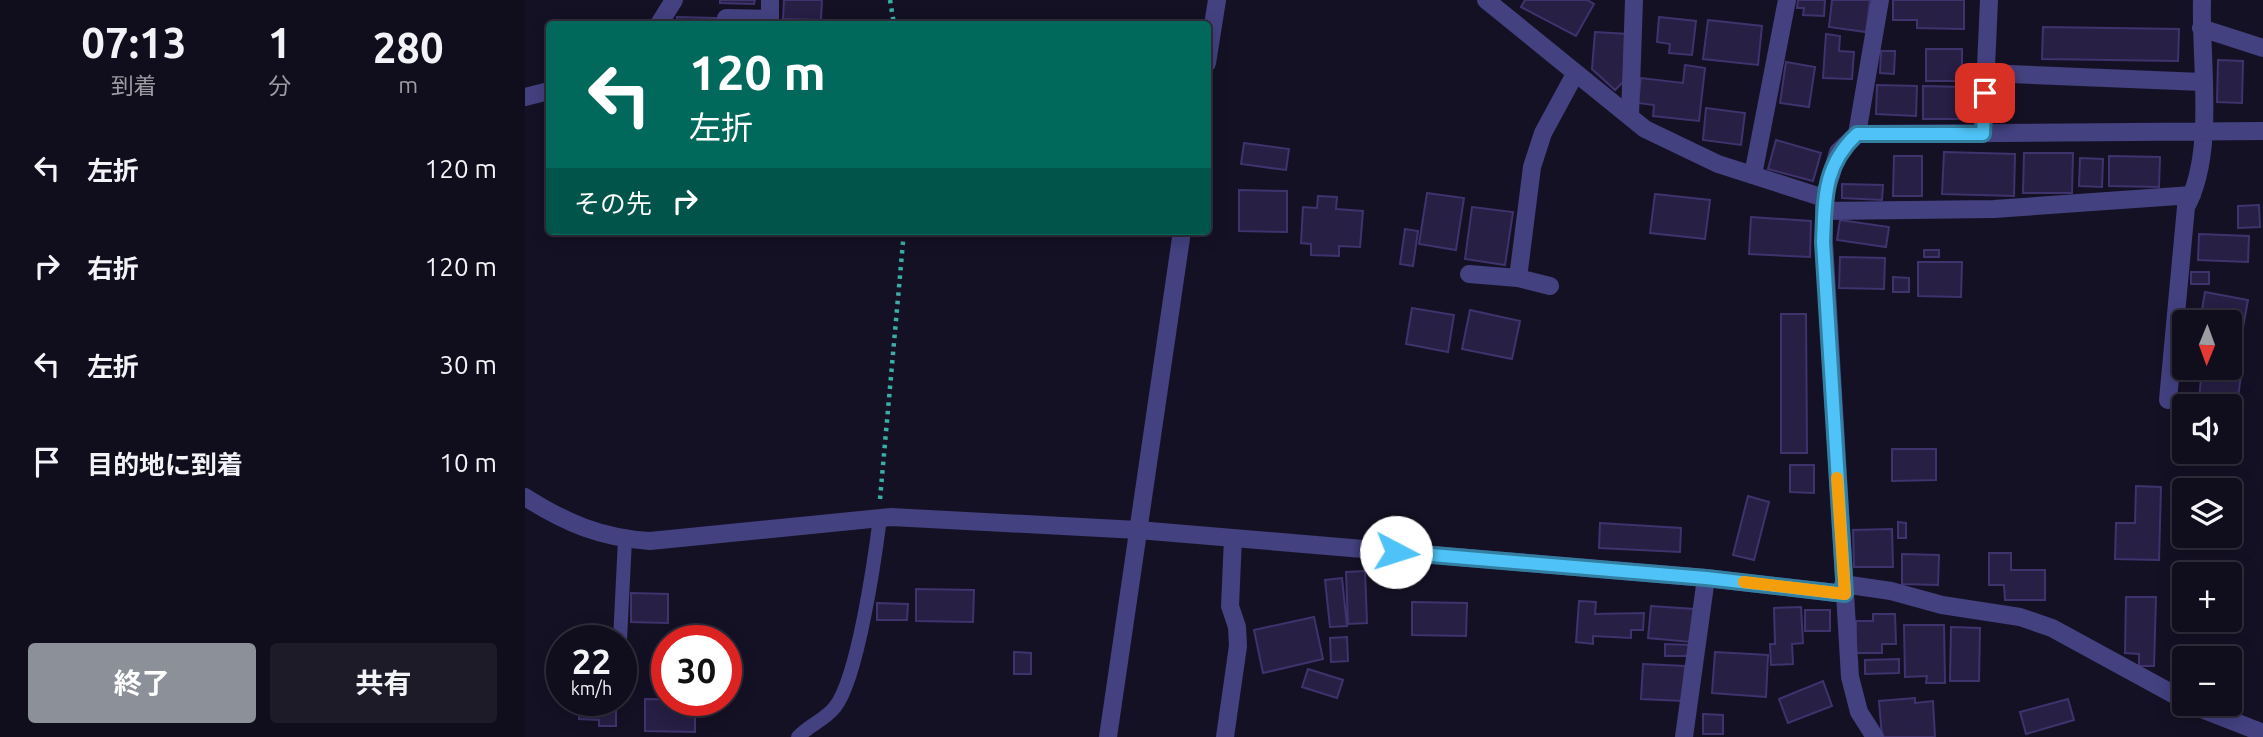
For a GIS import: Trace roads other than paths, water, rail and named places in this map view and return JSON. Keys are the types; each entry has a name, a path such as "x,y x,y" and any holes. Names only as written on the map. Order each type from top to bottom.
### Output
{"street":[{"path":"661,21 674,0"},
{"path":"726,21 726,18 770,19 770,0"},
{"path":"1211,38 1217,0"},
{"path":"1486,0 1645,129 1718,164 1753,175 1824,205 1994,209 2192,195"},
{"path":"1630,116 1634,0"},
{"path":"1753,175 1787,0"},
{"path":"1875,737 1853,696 1844,589 1824,205 1838,152 1857,134 1880,0"},
{"path":"1983,134 1989,0"},
{"path":"2168,400 2186,208 2192,195 2203,132 2202,0"},
{"path":"2201,28 2263,48"},
{"path":"1986,73 2202,82"},
{"path":"1518,278 1532,167 1543,133 1575,74"},
{"path":"525,97 546,92"},
{"path":"1857,134 2263,131"},
{"path":"1108,737 1181,235"},
{"path":"1469,274 1518,278 1550,286"},
{"path":"525,497 562,520 585,530 625,540 650,541 880,518 1138,530 1891,591 1942,605 2020,617 2052,628 2172,693"},
{"path":"1226,737 1238,646 1237,627 1230,606 1233,538"},
{"path":"1684,737 1706,578"},
{"path":"2220,716 2263,733"}],"lane":[{"path":"798,737 824,719 837,704 843,690 862,622 880,518"},
{"path":"621,625 625,540"}]}
